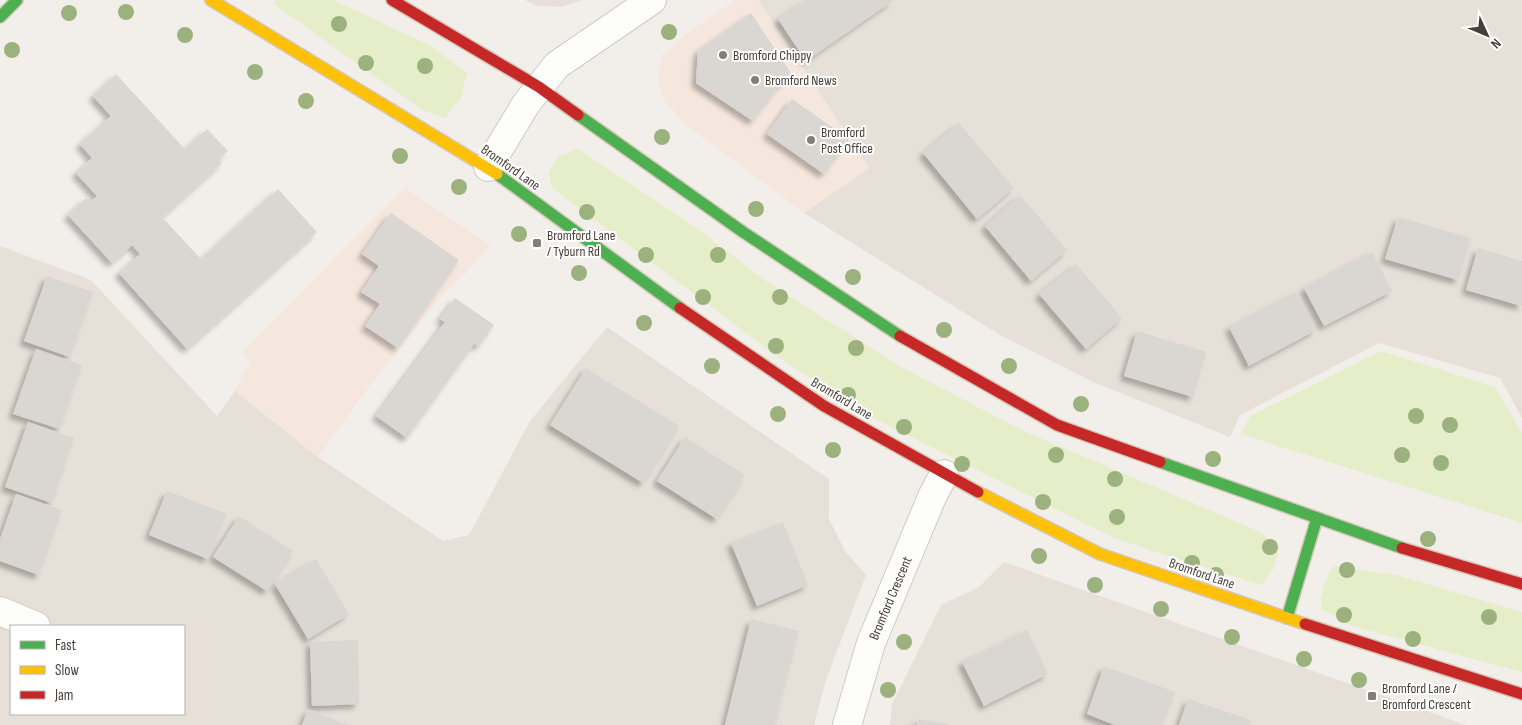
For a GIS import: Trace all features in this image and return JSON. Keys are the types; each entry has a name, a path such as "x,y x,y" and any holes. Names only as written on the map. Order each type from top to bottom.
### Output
{"main road":[{"path":"0,17 17,0"},
{"name":"Bromford Lane","path":"211,0 488,167 655,291 824,406 944,474 1100,554 1286,618 1522,694"},
{"path":"392,0 539,87 743,232 912,344 1057,425 1387,543 1522,584"},
{"path":"1286,618 1317,518"}],"street":[{"path":"488,167 526,104 557,65 652,0"},
{"name":"Bromford Crescent","path":"847,725 871,643 932,497 944,474"},
{"path":"0,612 33,625"}],"shaded area":[{"path":"525,0 583,0 561,7 537,6"},
{"path":"735,0 758,0 869,168 804,213 683,122 666,103 658,85 662,56 686,34"},
{"path":"758,0 1522,0 1522,418 1500,378 1379,343 1240,415 1230,437 1093,382 1000,335 804,213 869,168"},
{"path":"405,188 491,246 432,307 368,388 318,457 235,391 250,362 242,352"},
{"path":"0,246 91,280 217,416 235,391 318,457 443,541 469,535 530,421 607,327 829,479 829,519 845,551 866,575 826,680 814,725 0,725"},
{"path":"1004,562 1466,725 890,725 892,704 941,605 979,587"}],"green space":[{"path":"276,0 333,0 431,46 467,73 461,97 445,118 424,111 274,4"},
{"path":"578,149 695,227 766,281 901,367 1024,431 1258,531 1279,547 1274,568 1261,585 1116,539 861,412 777,356 552,188 549,172 558,157"},
{"path":"1381,351 1495,387 1522,433 1522,523 1241,434 1250,416"},
{"path":"1334,566 1396,575 1522,612 1522,672 1352,626 1321,609 1324,586"}],"building":[{"path":"805,0 894,0 806,61 778,19"},
{"path":"751,13 792,75 779,86 753,121 696,83 698,51"},
{"path":"116,74 185,149 207,129 228,151 218,159 222,163 162,217 201,259 278,189 317,232 187,349 119,273 140,254 132,245 112,263 68,215 86,198 90,202 97,196 76,173 92,158 80,144 111,116 93,96"},
{"path":"792,99 849,139 824,174 767,134"},
{"path":"959,123 1014,188 977,219 923,153"},
{"path":"1020,195 1067,250 1031,281 985,226"},
{"path":"391,213 459,260 398,348 365,326 380,304 361,292 379,266 362,254"},
{"path":"1398,217 1471,238 1458,280 1385,259"},
{"path":"1478,248 1522,261 1522,306 1466,290"},
{"path":"1372,252 1392,291 1324,326 1304,288"},
{"path":"1076,264 1122,318 1086,349 1039,294"},
{"path":"47,276 93,292 70,357 24,341"},
{"path":"1296,292 1316,330 1249,366 1229,327"},
{"path":"455,298 494,325 479,346 474,344 407,438 376,416 445,322 440,319"},
{"path":"1137,331 1206,352 1193,397 1124,376"},
{"path":"36,349 82,365 60,429 13,414"},
{"path":"586,368 679,426 643,483 550,425"},
{"path":"28,422 74,438 52,503 5,487"},
{"path":"685,437 745,475 717,519 657,481"},
{"path":"167,491 227,514 208,559 149,535"},
{"path":"16,494 62,510 39,575 0,561 0,539"},
{"path":"239,516 293,551 267,591 213,557"},
{"path":"783,522 808,585 757,606 731,543"},
{"path":"316,559 349,614 308,639 275,584"},
{"path":"751,619 799,631 775,725 725,725"},
{"path":"1027,630 1048,674 984,706 962,662"},
{"path":"358,640 359,704 312,706 310,642"},
{"path":"1104,666 1175,692 1162,725 1115,725 1087,714"},
{"path":"1188,699 1251,720 1249,725 1179,725"},
{"path":"308,709 348,725 302,725"},
{"path":"918,719 948,724 948,725 917,725"}],"traffic: fast":[{"path":"0,17 17,0"},
{"path":"578,115 743,232 900,336"},
{"path":"497,174 680,308"},
{"path":"1160,462 1402,548"},
{"path":"1287,618 1317,518"}],"traffic: slow":[{"path":"211,0 497,174"},
{"path":"978,492 1100,554 1305,624"}],"traffic: jam":[{"path":"392,0 539,87 578,115"},
{"path":"680,308 824,406 978,492"},
{"path":"900,336 1057,425 1160,462"},
{"path":"1402,548 1522,584"},
{"path":"1305,624 1522,694"}],"place":[{"name":"Bromford Chippy","path":"723,55"},
{"name":"Bromford News","path":"755,80"},
{"name":"Bromford Post Office","path":"811,140"},
{"name":"Bromford Lane / Tyburn Rd","path":"537,243"},
{"name":"Bromford Lane / Bromford Crescent","path":"1372,696"}]}
